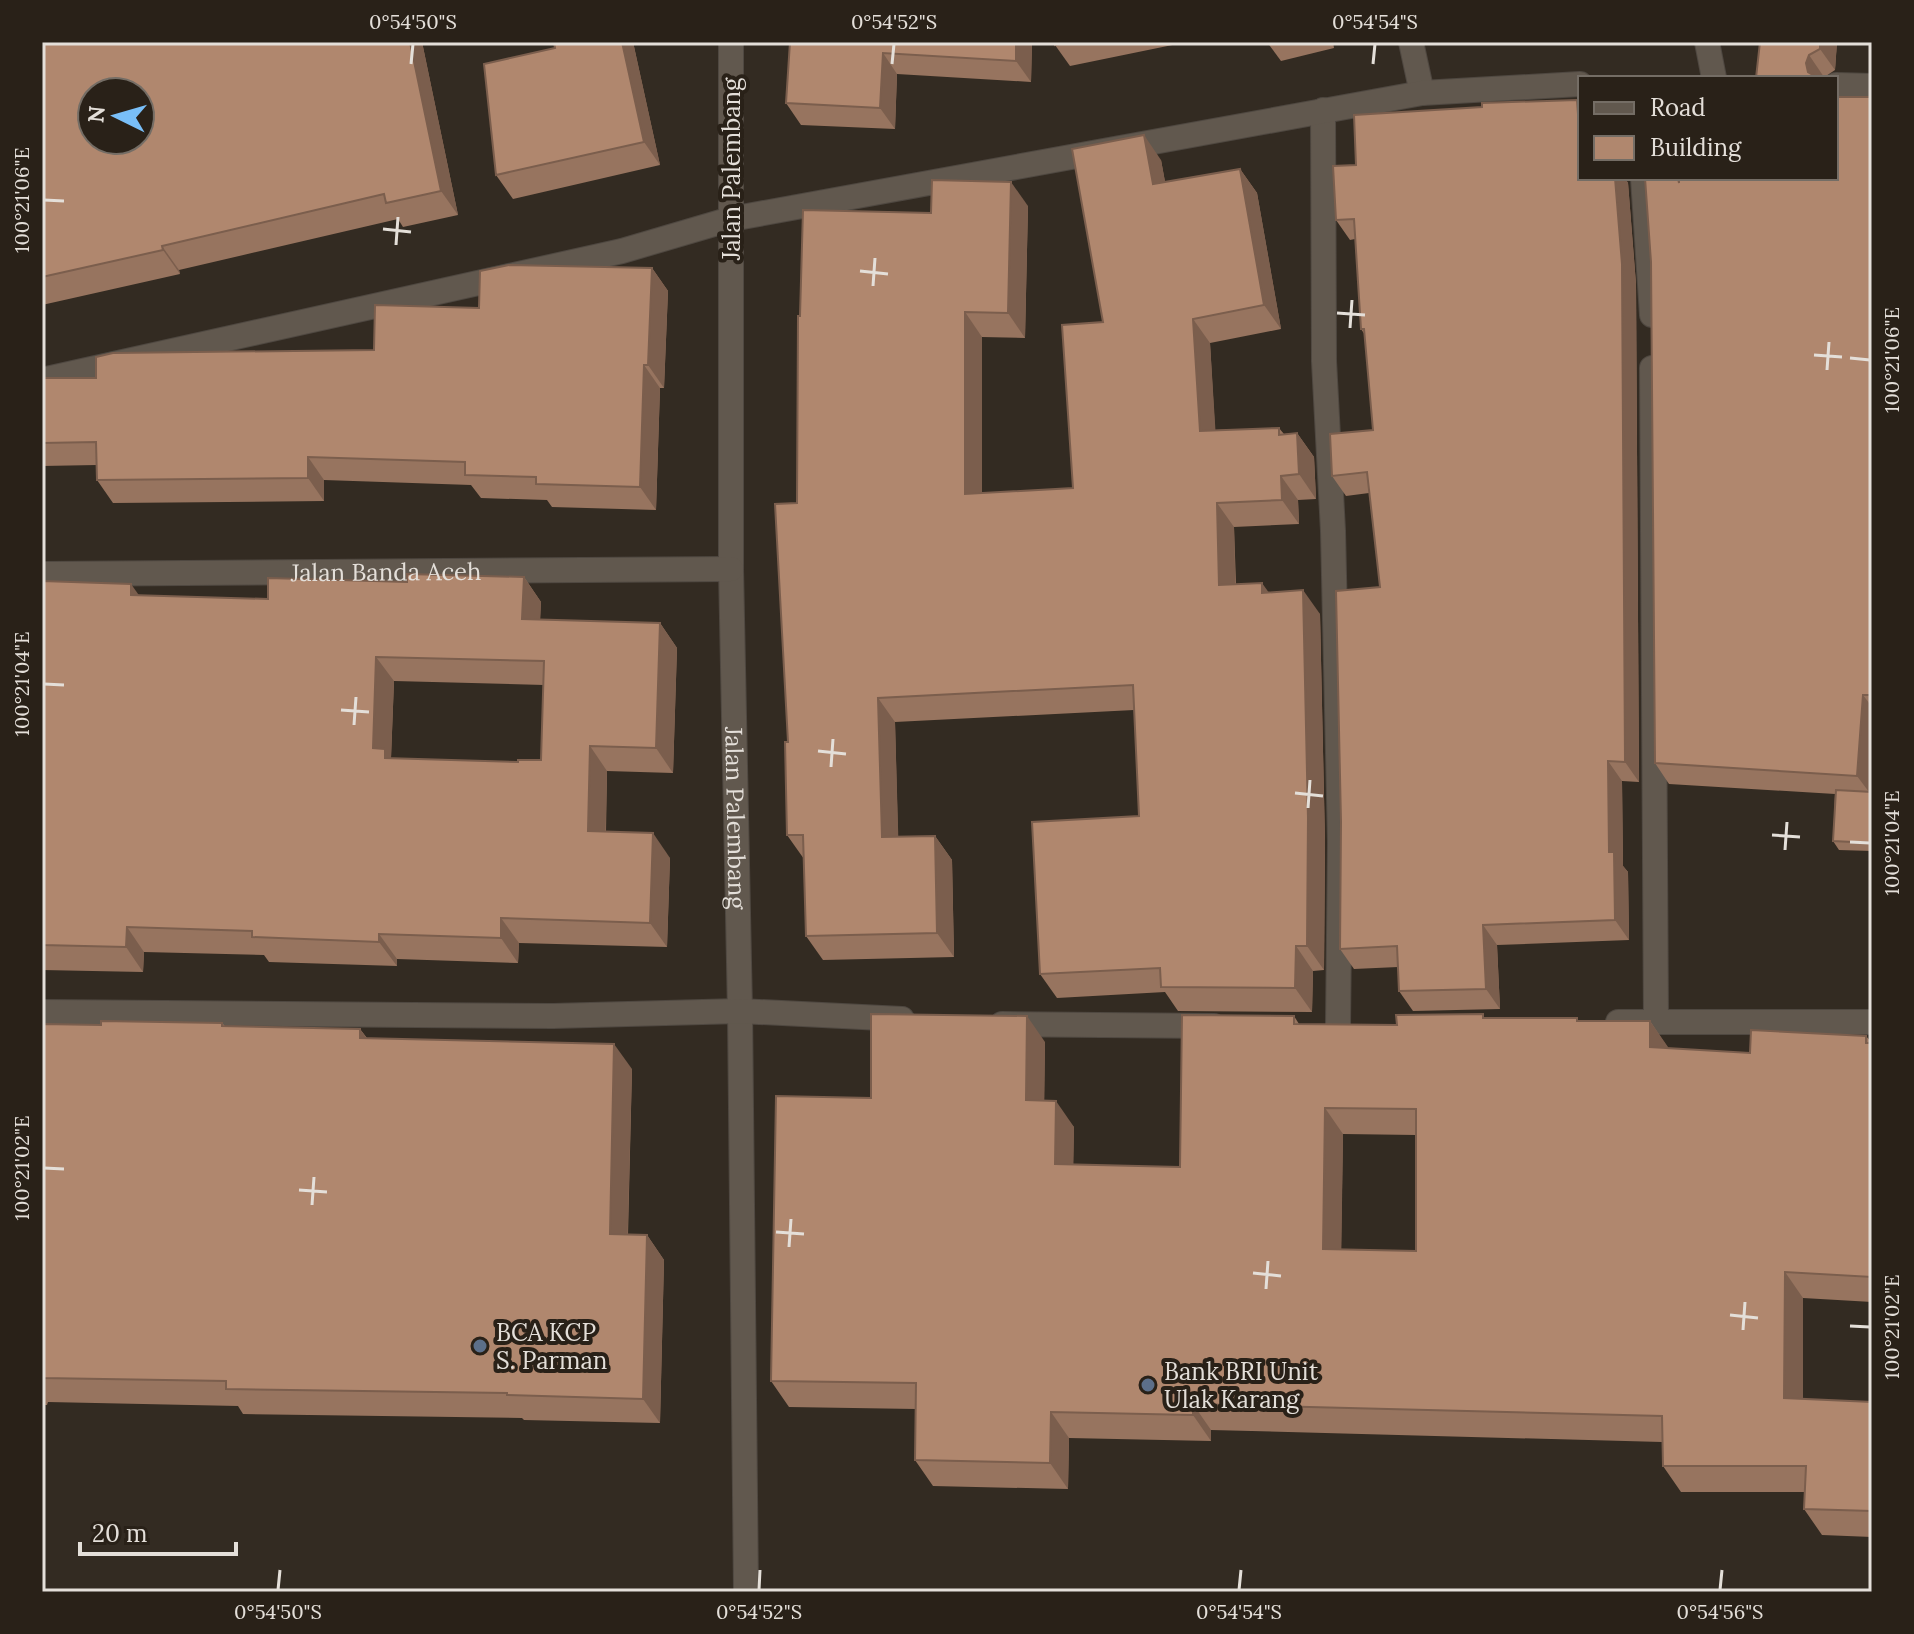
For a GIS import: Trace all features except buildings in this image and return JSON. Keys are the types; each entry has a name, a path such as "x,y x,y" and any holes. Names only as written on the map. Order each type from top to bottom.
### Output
{"street":[{"name":"Jalan Palembang","path":"731,42 731,569 740,1011 746,1592"},
{"path":"1411,42 1422,93"},
{"path":"1707,42 1714,76"},
{"path":"42,380 607,254 731,219 1422,93 1578,84"},
{"path":"1838,85 1872,86"},
{"path":"1323,110 1324,361 1333,531 1340,842 1338,1027"},
{"path":"1643,180 1652,338 1656,1022"},
{"name":"Jalan Banda Aceh","path":"42,574 731,569"},
{"path":"42,1012 553,1016 740,1011 928,1021"},
{"path":"1592,1023 1872,1022"},
{"path":"975,1023 1243,1027"}],"place":[{"name":"BCA KCP S. Parman","path":"480,1346"},
{"name":"Bank BRI Unit Ulak Karang","path":"1148,1385"}]}
